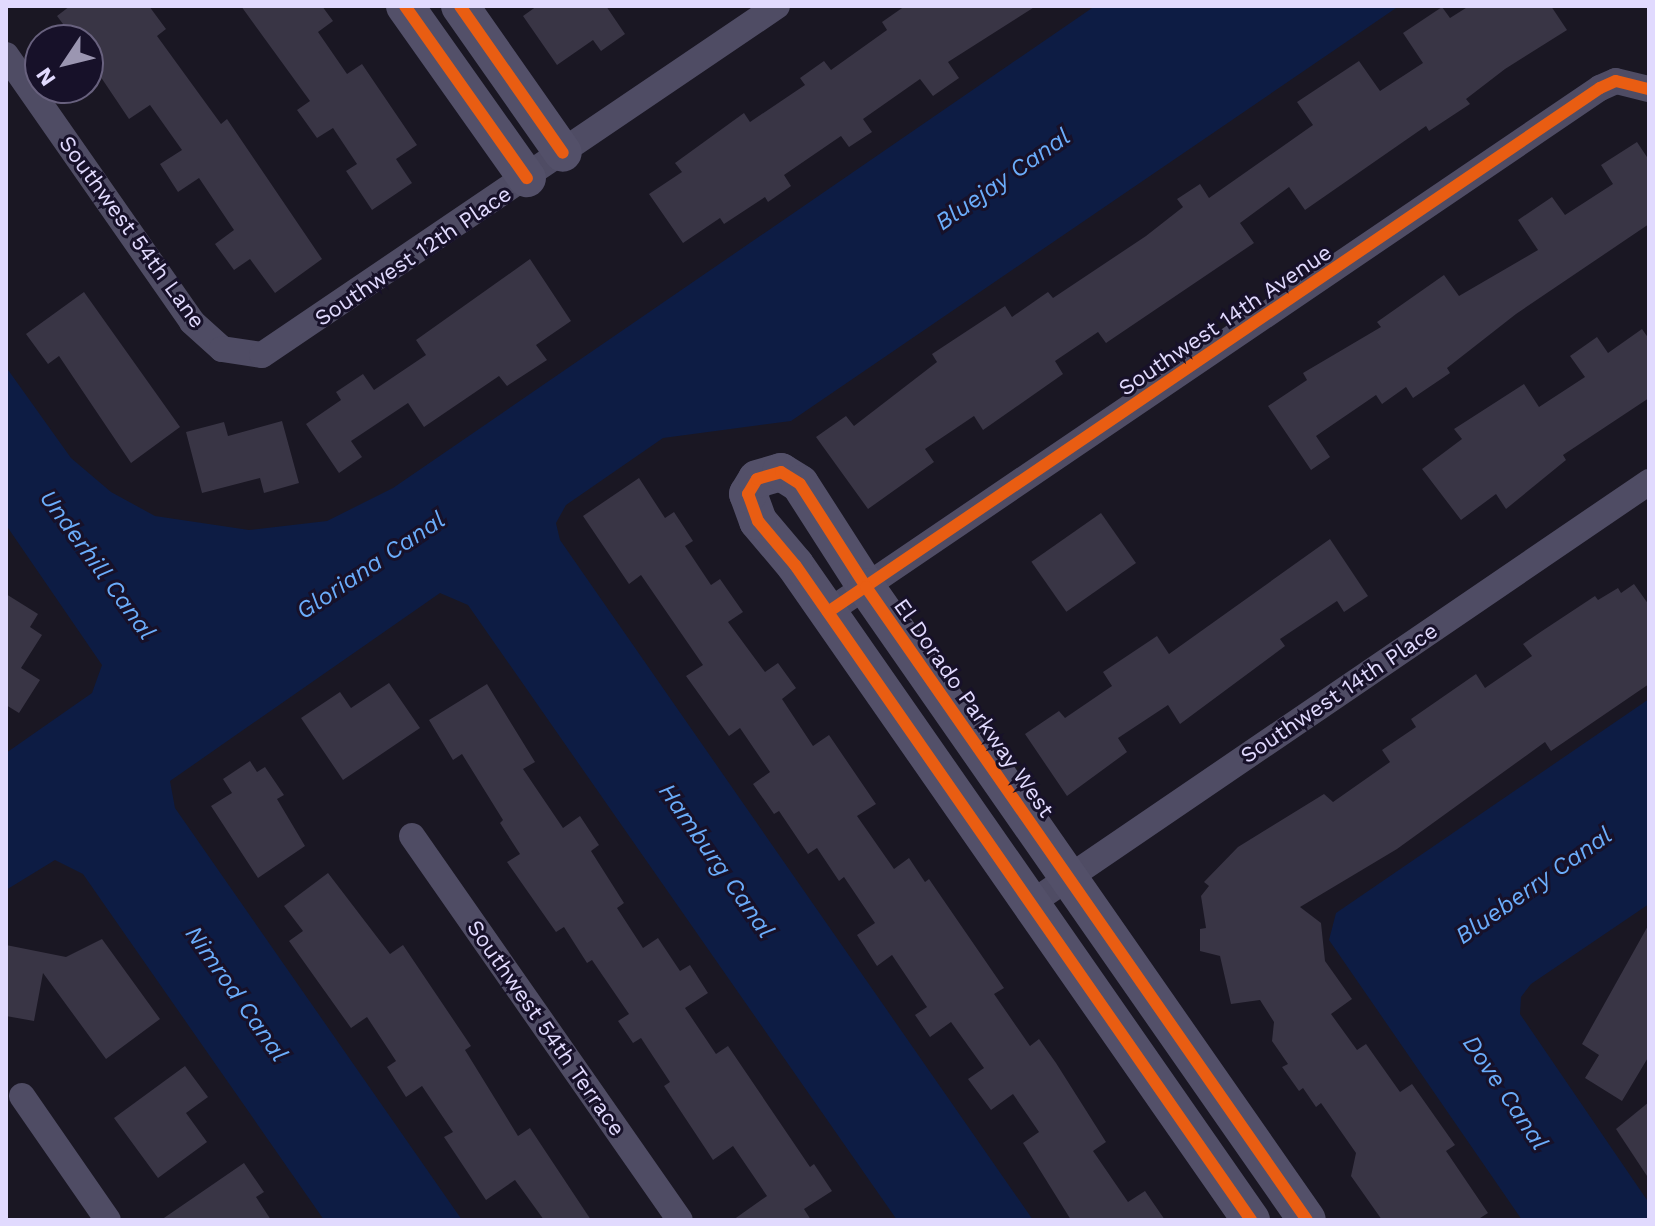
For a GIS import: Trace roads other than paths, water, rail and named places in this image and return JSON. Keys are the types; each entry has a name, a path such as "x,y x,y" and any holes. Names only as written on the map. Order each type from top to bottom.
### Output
{"street":[{"path":"405,6 527,178"},
{"path":"460,6 563,153"},
{"name":"Southwest 12th Place","path":"242,355 282,346 777,6"},
{"name":"Southwest 54th Lane","path":"6,55 192,322 222,349 242,355"},
{"name":"Southwest 14th Avenue","path":"828,612 1600,88 1616,81 1649,89"},
{"name":"El Dorado Parkway West","path":"1251,1220 828,612 751,508 748,494 757,479 781,472 800,484 866,587 1307,1220"},
{"name":"Southwest 14th Place","path":"1030,904 1649,482"},
{"name":"Southwest 54th Terrace","path":"412,836 680,1220"},
{"path":"22,1096 108,1220"}],"water":[{"path":"1095,6 1399,6 791,421 663,438 566,505 556,523 560,540 1033,1220 897,1220 468,605 440,593 170,781 175,808 462,1220 324,1220 83,874 55,860 6,890 6,753 92,693 102,665 6,525 6,367 71,458 111,492 155,516 249,530 327,521 393,488"},
{"path":"1649,699 1649,904 1531,984 1521,997 1520,1014 1649,1203 1649,1220 1522,1220 1329,940 1336,913"}],"water label":[{"name":"Bluejay Canal","path":"1003,180"},
{"name":"Underhill Canal","path":"97,565"},
{"name":"Gloriana Canal","path":"371,566"},
{"name":"Hamburg Canal","path":"716,861"},
{"name":"Blueberry Canal","path":"1534,886"},
{"name":"Nimrod Canal","path":"236,994"},
{"name":"Dove Canal","path":"1505,1093"}]}
